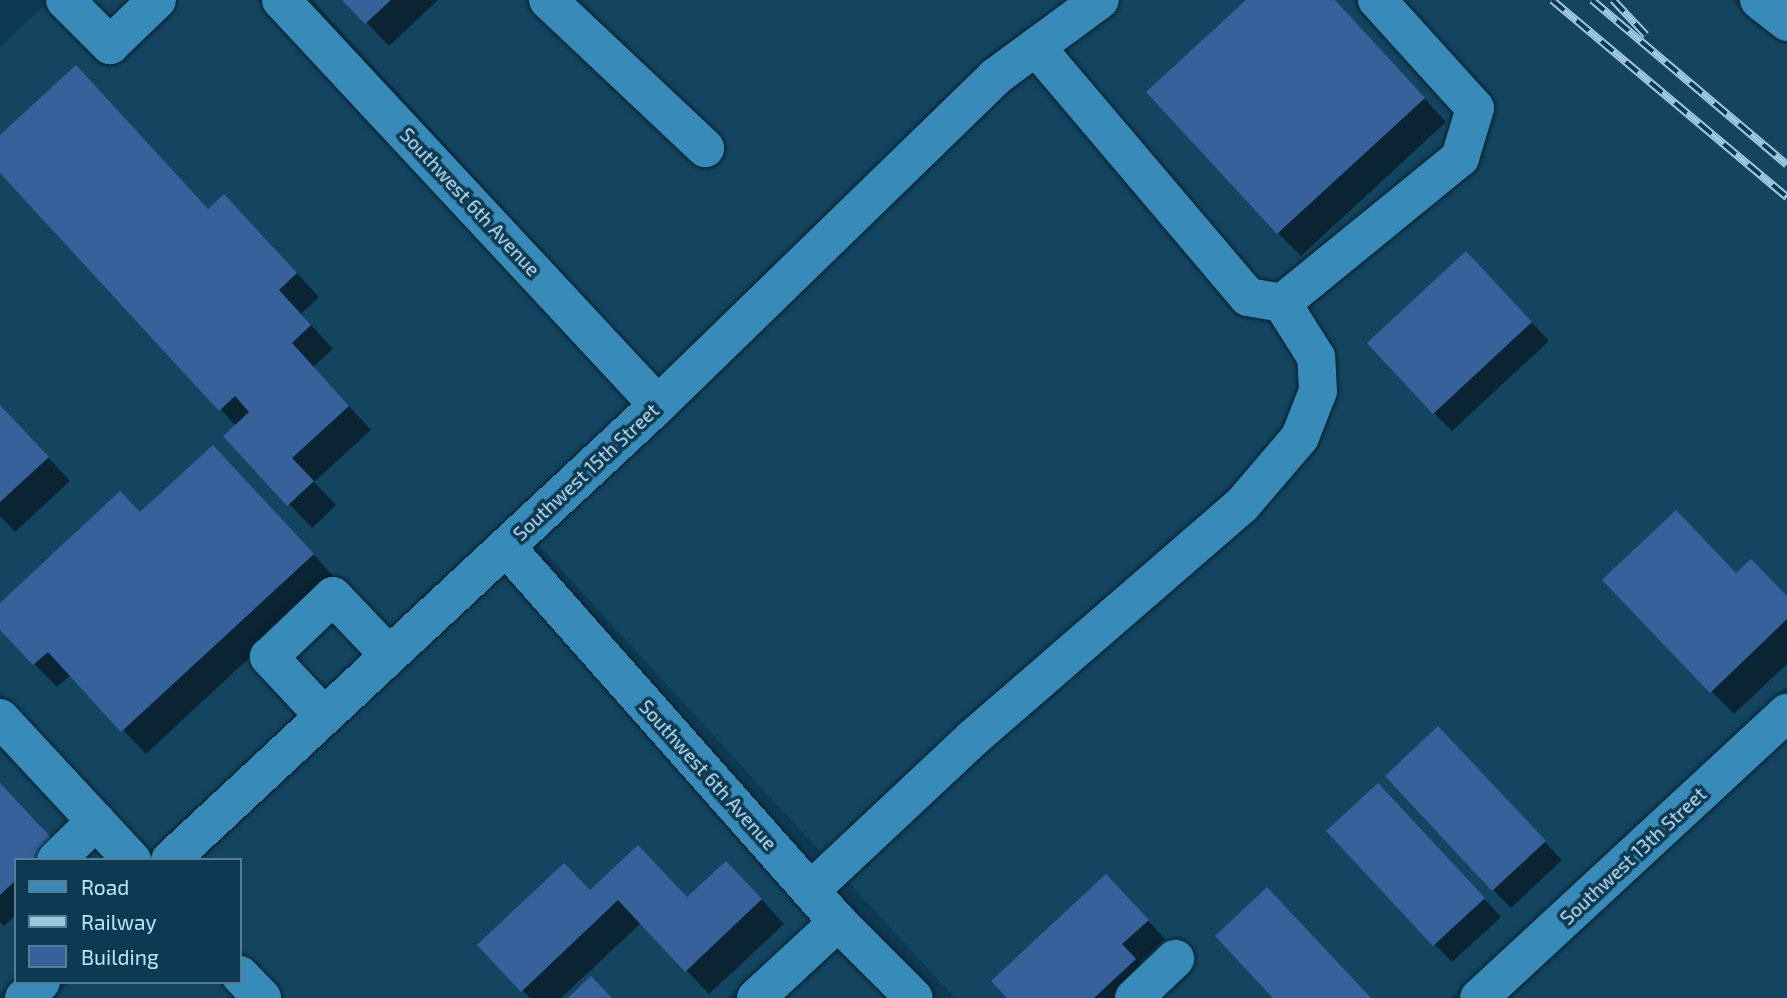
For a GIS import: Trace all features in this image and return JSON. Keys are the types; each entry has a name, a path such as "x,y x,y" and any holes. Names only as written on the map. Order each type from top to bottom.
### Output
{"street":[{"path":"65,0 110,46 157,0"},
{"name":"Southwest 6th Avenue","path":"281,0 658,405"},
{"path":"548,0 705,148"},
{"name":"Southwest 15th Street","path":"172,858 658,405 995,77 1100,0"},
{"path":"1282,303 1460,158 1475,108 1377,0"},
{"path":"1759,0 1787,22"},
{"path":"811,891 973,738 1242,505 1300,437 1318,391 1316,357 1282,303 1248,297 1036,47"},
{"name":"Southwest 6th Avenue","path":"506,547 838,922 914,998"},
{"path":"324,716 268,657 333,596 389,656"},
{"name":"Southwest 13th Street","path":"1479,998 1787,713"},
{"path":"0,718 130,858"},
{"path":"58,858 96,821"},
{"path":"756,998 838,922"},
{"path":"1134,998 1175,959"},
{"path":"242,977 261,998"},
{"path":"24,998 39,984"}],"shaded area":[{"path":"50,0 257,0 632,402 149,852 0,692 0,47"},
{"path":"313,0 1731,0 1787,44 1787,686 1450,998 955,998 538,544 1021,78 994,50 658,378"},
{"path":"506,574 812,919 727,998 285,998 242,951 242,858 201,858"},
{"path":"1787,740 1787,998 1509,998"},
{"path":"0,743 107,858 14,858 14,981 0,994"},
{"path":"840,948 890,998 785,998"},
{"path":"68,984 225,984 238,998 53,998"}],"building":[{"path":"342,0 391,0 365,24"},
{"path":"1246,0 1335,0 1425,98 1277,234 1146,92"},
{"path":"76,65 208,209 224,194 297,273 279,290 311,325 292,343 349,406 292,458 314,481 287,506 223,436 249,412 235,396 219,411 0,173 0,135"},
{"path":"1466,251 1532,322 1433,414 1367,343"},
{"path":"0,405 49,457 0,502"},
{"path":"213,445 314,554 121,732 48,652 33,665 0,630 0,603 120,491 140,512"},
{"path":"1676,510 1736,573 1751,559 1787,596 1787,619 1710,693 1602,580"},
{"path":"1438,726 1546,841 1492,891 1385,776"},
{"path":"0,783 56,843 40,858 14,858 14,882 0,895"},
{"path":"1378,783 1485,898 1433,946 1326,831"},
{"path":"638,845 687,897 726,861 762,899 685,972 618,900 521,992 477,945 564,863 590,890"},
{"path":"1106,874 1149,920 1122,944 1136,959 1094,998 1007,998 991,981"},
{"path":"1267,887 1371,998 1273,998 1215,936"},
{"path":"591,976 612,998 568,998"}],"railway":[{"path":"1552,0 1787,197"},
{"path":"1592,0 1787,165"},
{"path":"1613,0 1646,35"}]}
